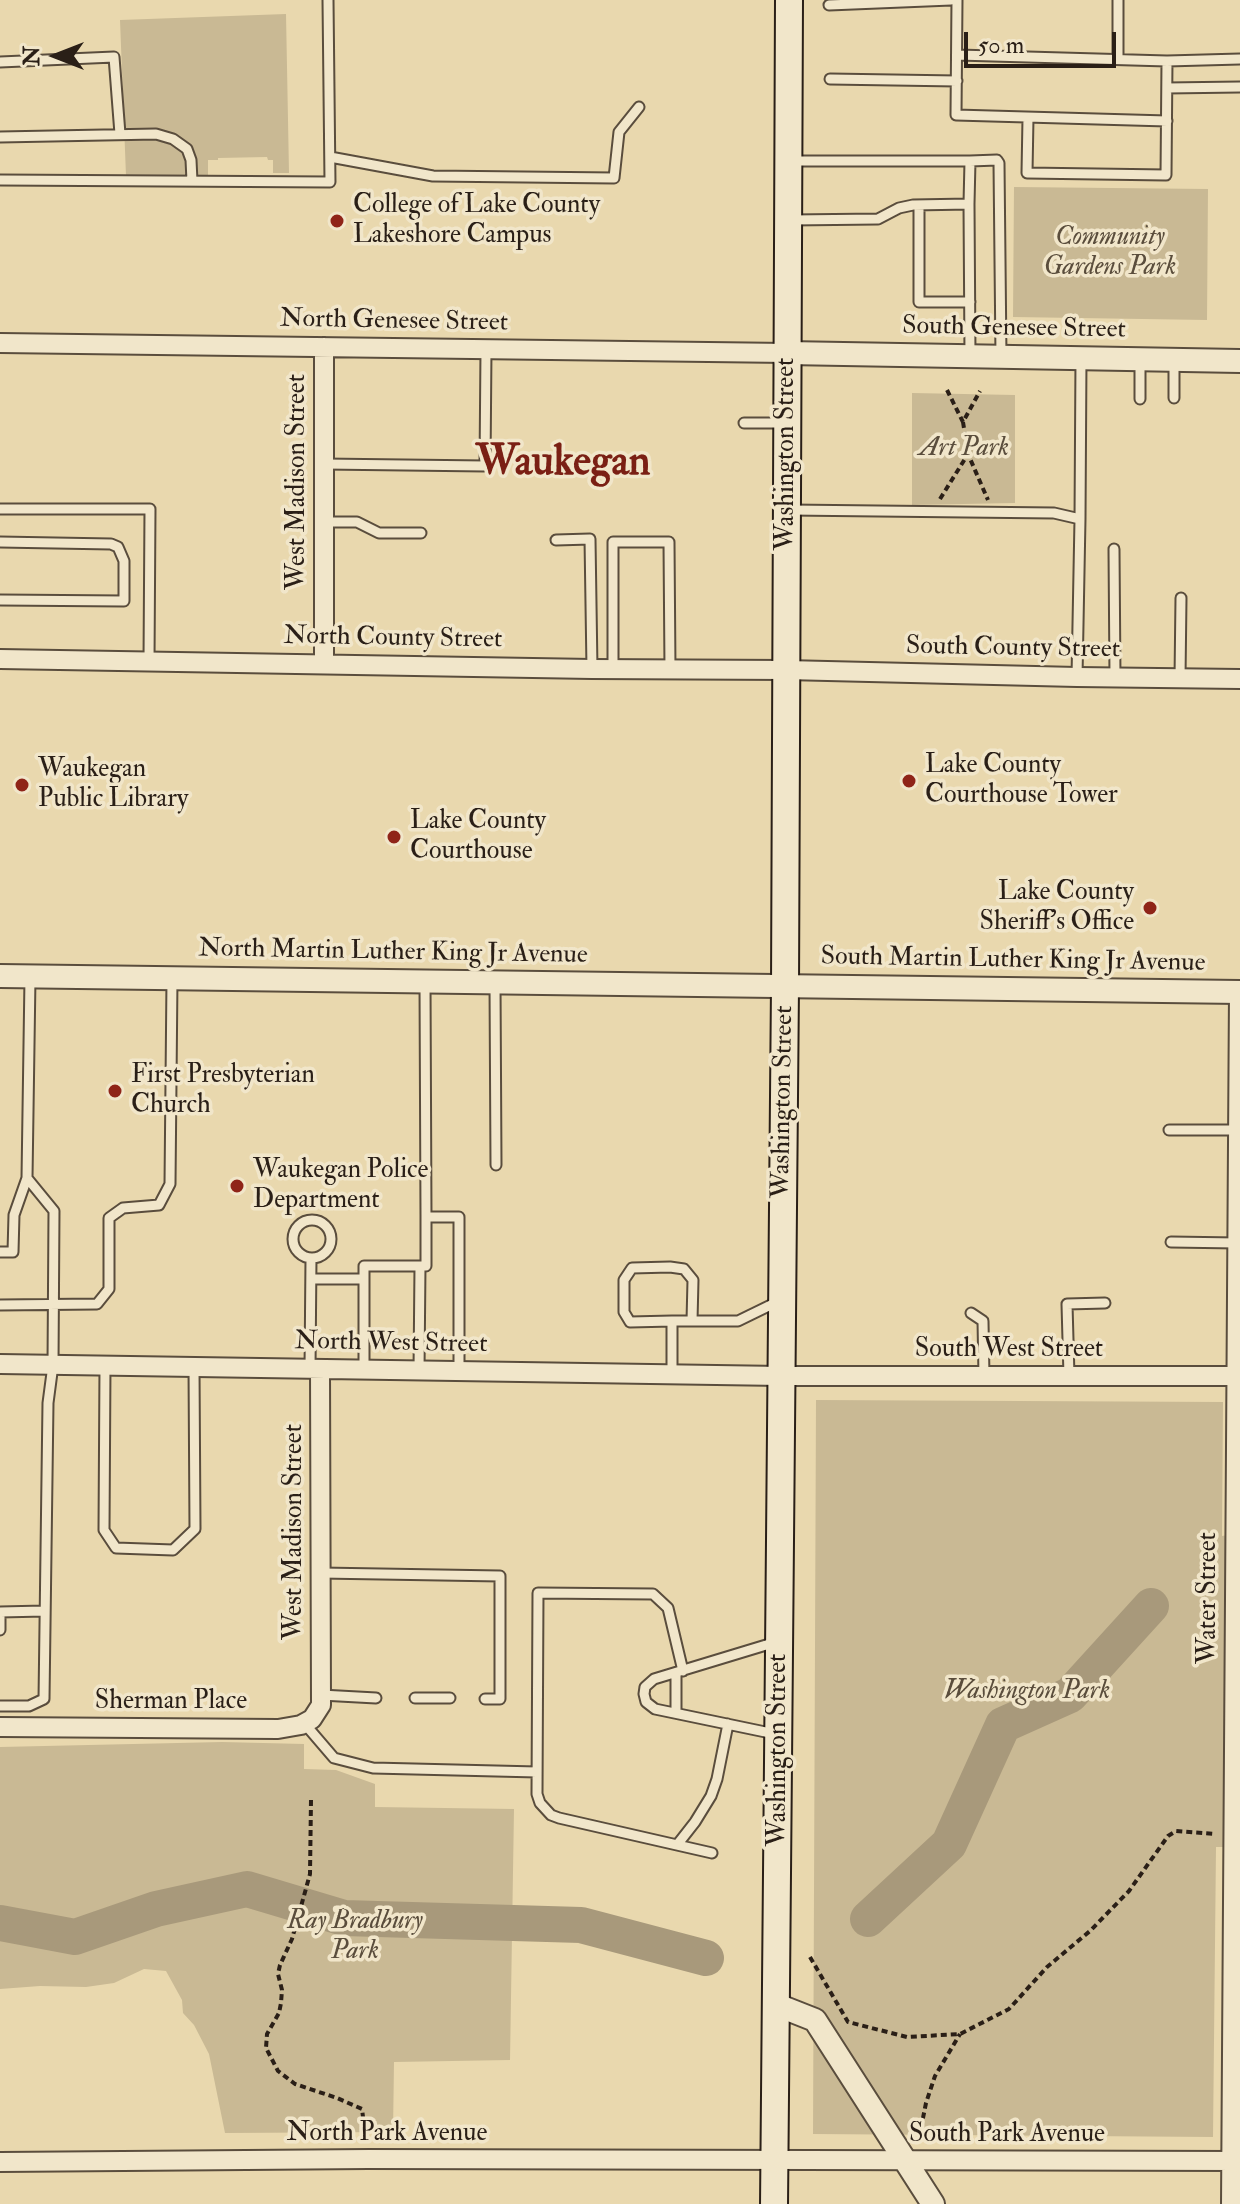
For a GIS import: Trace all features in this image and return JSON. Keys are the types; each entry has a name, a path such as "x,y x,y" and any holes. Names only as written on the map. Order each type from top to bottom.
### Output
{"main road":[{"name":"Washington Street","path":"774,2204 785,986 789,0"}],"street":[{"name":"North Genesee Street","path":"0,343 787,353"},
{"name":"West Madison Street","path":"324,347 324,664"},
{"name":"South Genesee Street","path":"787,353 1240,361"},
{"name":"North County Street","path":"0,659 786,670"},
{"name":"South County Street","path":"786,670 1240,679"},
{"name":"North Martin Luther King Jr Avenue","path":"0,976 785,986"},
{"name":"South Martin Luther King Jr Avenue","path":"785,986 1240,992"},
{"name":"Water Street","path":"1231,2204 1236,2161 1236,1376 1240,992"},
{"name":"North West Street","path":"0,1364 781,1376"},
{"name":"West Madison Street","path":"315,1369 321,1695"},
{"name":"South West Street","path":"781,1376 1236,1376"},
{"path":"304,1723 312,1719 321,1705 321,1695"},
{"name":"Sherman Place","path":"0,1727 278,1729 304,1723"},
{"path":"777,2005 815,2020 933,2204"},
{"name":"South Park Avenue","path":"775,2160 1236,2161"},
{"name":"North Park Avenue","path":"0,2162 775,2160"}],"lane":[{"path":"0,180 330,182 328,0"},
{"path":"829,5 951,0"},
{"path":"957,0 956,115 1167,121"},
{"path":"1118,0 1118,59"},
{"path":"958,55 1167,61 1240,59"},
{"path":"0,62 114,57 120,134"},
{"path":"1028,118 1027,173 1166,175 1167,61"},
{"path":"830,79 957,81"},
{"path":"1167,88 1240,87"},
{"path":"330,157 433,176 614,178 619,132 639,107"},
{"path":"0,137 156,134 173,139 187,149 192,181"},
{"path":"788,161 997,160 1001,357"},
{"path":"970,161 970,356"},
{"path":"788,220 878,219 899,208 969,204"},
{"path":"919,205 919,302 970,302"},
{"path":"324,464 485,466 486,350"},
{"path":"1077,677 1081,358"},
{"path":"1140,359 1140,399"},
{"path":"1174,360 1174,398"},
{"path":"744,423 787,423"},
{"path":"0,509 150,509 149,661"},
{"path":"787,510 1054,513 1080,519"},
{"path":"324,522 357,522 379,533 421,533"},
{"path":"556,540 590,539 592,669"},
{"path":"0,542 111,544 118,547 124,561 124,601 0,600"},
{"path":"613,669 613,542 669,542 670,670"},
{"path":"1114,549 1115,678"},
{"path":"1180,678 1181,598"},
{"path":"0,1252 13,1252 14,1215 27,1178 30,976"},
{"path":"0,1305 97,1304 109,1289 109,1218 123,1208 159,1205 170,1184 172,979"},
{"path":"364,1370 364,1266 426,1266 425,982"},
{"path":"495,983 496,1165"},
{"path":"1169,1130 1238,1130"},
{"path":"0,1706 29,1706 44,1699 54,1211 27,1178"},
{"path":"426,1217 459,1217 459,1371"},
{"path":"316,1220 330,1232 331,1245 323,1255 311,1258 296,1249 294,1236 295,1230 304,1222 316,1220"},
{"path":"1171,1242 1237,1243"},
{"path":"311,1258 315,1369"},
{"path":"419,1371 420,1266"},
{"path":"692,1321 693,1280 684,1269 632,1268 624,1280 624,1312 630,1322 738,1321 782,1299"},
{"path":"311,1279 364,1279"},
{"path":"1069,1376 1067,1304 1105,1303"},
{"path":"971,1313 983,1321 984,1376"},
{"path":"672,1321 672,1375"},
{"path":"105,1366 104,1530 116,1548 173,1550 195,1529 194,1367"},
{"path":"321,1573 500,1576 500,1699 485,1699"},
{"path":"676,1713 679,1672 668,1608 653,1594 538,1593 537,1794 540,1803 551,1815 712,1853"},
{"path":"0,1630 0,1612 44,1611"},
{"path":"779,1641 650,1682 644,1694 651,1706 779,1734"},
{"path":"321,1695 376,1698"},
{"path":"415,1698 450,1698"},
{"path":"29,1706 29,1727"},
{"path":"304,1723 334,1758 373,1768 537,1772"},
{"path":"677,1845 711,1796 728,1724"}],"path":[{"path":"947,390 963,422 968,454 994,512"},
{"path":"963,422 980,391"},
{"path":"932,511 968,454"},
{"path":"311,1800 310,1874 292,1939 280,1965 281,2003 267,2034 266,2048 278,2071 295,2084 362,2109 369,2159"},
{"path":"810,1957 848,2022 907,2037 960,2034 1009,2009 1047,1967 1090,1931 1129,1891 1168,1836 1176,1831 1216,1834"},
{"path":"919,2138 935,2076 960,2034"}],"green space":[{"path":"286,14 289,173 273,173 273,160 267,157 208,160 208,179 126,176 120,20"},
{"name":"Community Gardens Park","path":"1014,187 1208,189 1207,320 1013,317"},
{"name":"Art Park","path":"912,393 1015,395 1015,503 912,505"},
{"name":"Washington Park","path":"816,1400 1223,1402 1222,1536 1240,1533 1240,1847 1216,1847 1213,2137 813,2134"},
{"name":"Ray Bradbury Park","path":"222,1742 304,1744 304,1769 336,1770 375,1784 375,1807 514,1809 510,2060 394,2062 393,2132 225,2133 209,2054 194,2025 183,2013 182,2000 166,1971 144,1969 114,1983 86,1987 0,1989 0,1747"}],"waterway":[{"path":"868,1919 949,1844 1003,1725 1070,1695 1151,1606"},
{"path":"0,1923 75,1937 156,1909 247,1889 344,1918 581,1925 706,1958"}],"place":[{"name":"College of Lake County Lakeshore Campus","path":"337,221"},
{"name":"Lake County Courthouse Tower","path":"909,781"},
{"name":"Waukegan Public Library","path":"22,785"},
{"name":"Lake County Courthouse","path":"394,837"},
{"name":"Lake County Sheriff's Office","path":"1150,908"},
{"name":"First Presbyterian Church","path":"115,1091"},
{"name":"Waukegan Police Department","path":"237,1186"}],"district":[{"name":"Waukegan","path":"563,465"}]}
